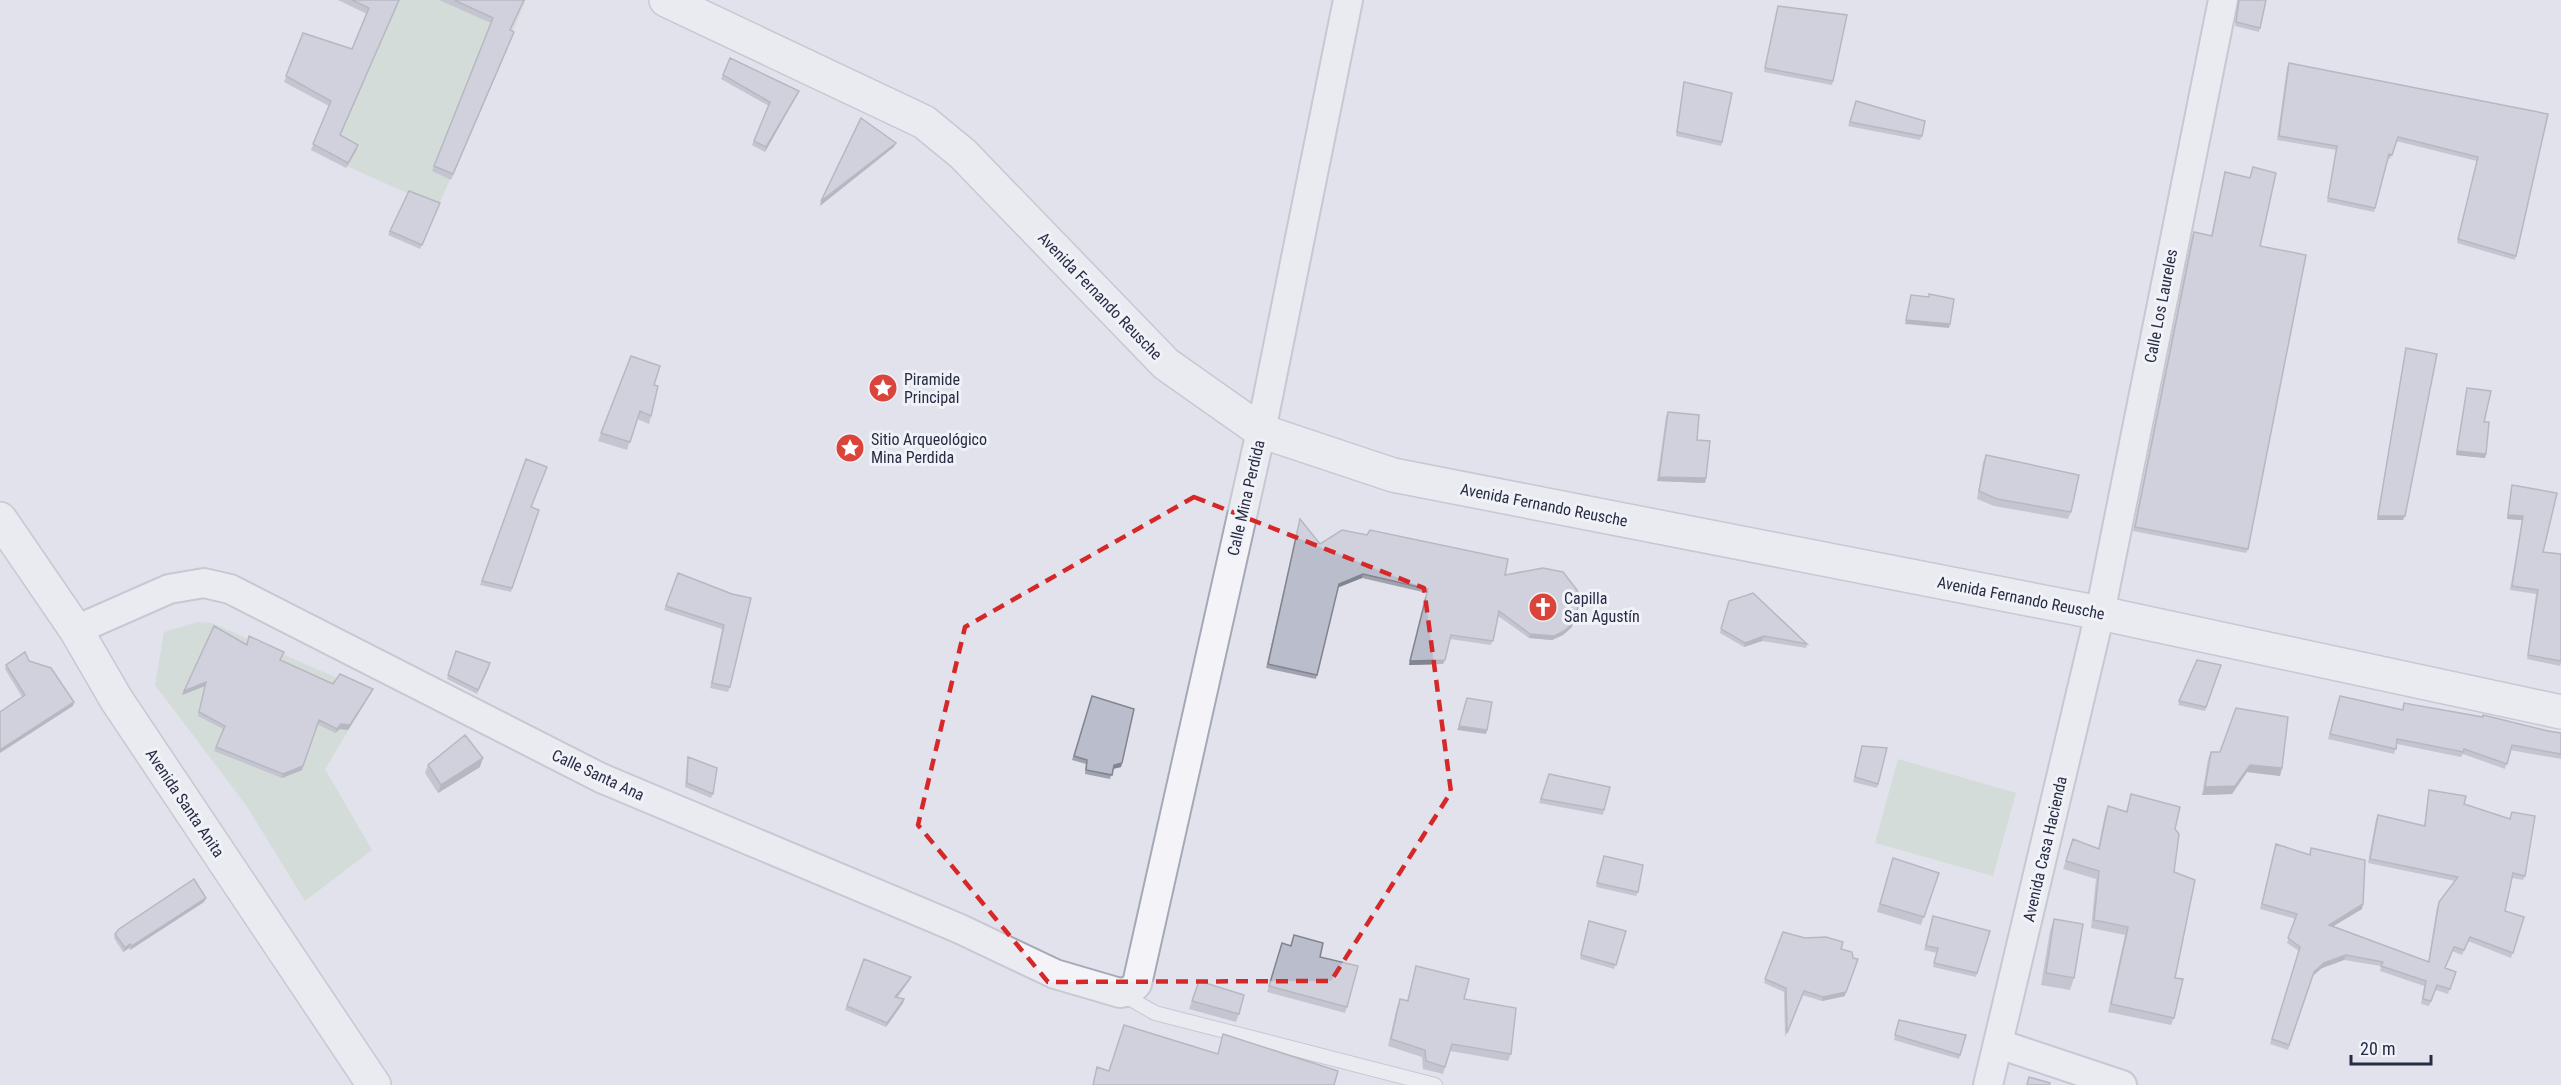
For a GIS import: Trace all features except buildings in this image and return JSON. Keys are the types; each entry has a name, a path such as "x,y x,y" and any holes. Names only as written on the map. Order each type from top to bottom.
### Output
{"street":[{"name":"Avenida Fernando Reusche","path":"666,0 924,122 963,154 1166,364 1261,431 1393,475 2100,613 2561,712"},
{"name":"Calle Mina Perdida","path":"1125,992 1137,984 1261,431 1348,0"},
{"name":"Calle Los Laureles","path":"2100,613 2223,0"},
{"name":"Avenida Santa Anita","path":"0,519 76,630 116,699 374,1085"},
{"name":"Calle Santa Ana","path":"76,630 169,589 204,583 230,590 601,778 958,928 1055,974 1125,992"},
{"name":"Avenida Casa Hacienda","path":"1988,1085 2100,613"},
{"path":"1999,1044 2122,1085"}],"lane":[{"path":"1125,992 1155,1013 1436,1085"}],"highlighted area":[{"path":"1194,497 1424,588 1451,792 1331,981 1048,982 918,825 965,627"}],"green space":[{"path":"375,0 526,0 438,207 311,150"},
{"path":"198,622 212,623 371,693 325,769 372,850 305,901 246,805 155,685 164,632"},
{"path":"1898,759 2016,793 1993,876 1875,843"}],"place":[{"name":"Piramide Principal","path":"883,388"},
{"name":"Sitio Arqueológico Mina Perdida","path":"850,448"},
{"name":"Capilla San Agustín","path":"1543,607"}]}
